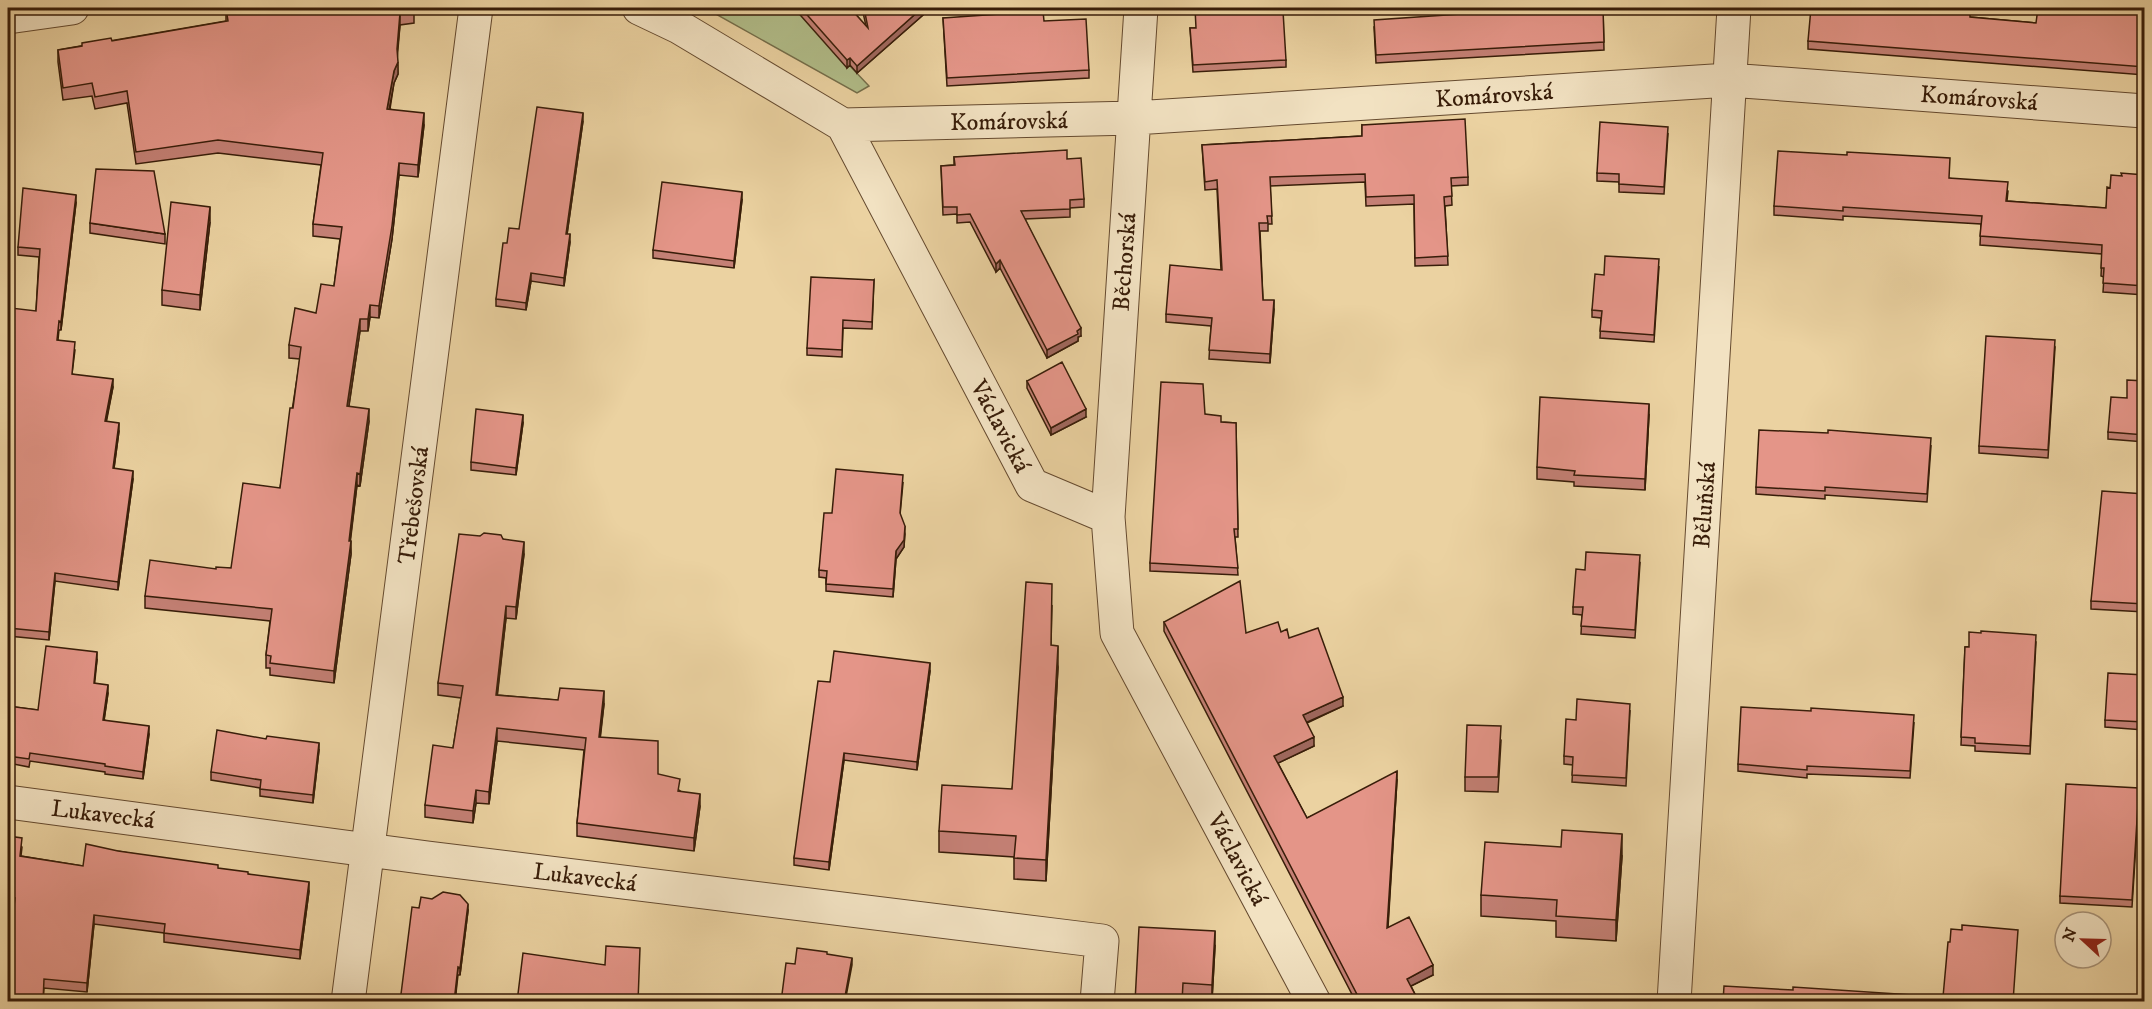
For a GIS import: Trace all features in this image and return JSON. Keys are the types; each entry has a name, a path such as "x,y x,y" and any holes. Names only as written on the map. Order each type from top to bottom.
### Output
{"street":[{"path":"8,17 72,8"},
{"name":"Třebešovská","path":"348,1002 476,8"},
{"path":"639,8 679,27 843,125"},
{"name":"Běchorská","path":"1108,517 1141,8"},
{"name":"Běluňská","path":"1674,1002 1734,8"},
{"name":"Komárovská","path":"843,125 1134,118 1730,80 2145,111"},
{"name":"Václavická","path":"843,125 1032,485 1108,517 1117,633 1314,1002"},
{"name":"Lukavecká","path":"8,802 428,858 1102,941 1097,1002"}],"green space":[{"path":"705,8 795,8 869,86 857,93"}],"building":[{"path":"226,8 413,8 414,11 400,13 398,62 394,71 387,109 424,113 418,165 399,163 379,306 370,305 368,319 360,319 347,406 369,409 360,474 357,473 349,541 351,541 334,671 270,663 271,656 266,655 272,609 145,596 150,560 216,569 216,567 231,568 243,483 280,488 290,408 293,408 301,347 289,345 295,308 316,313 321,284 334,286 342,227 313,224 323,153 218,140 136,152 127,91 95,97 92,83 63,88 58,50 111,38 112,41 228,21"},
{"path":"801,8 850,8 868,28 864,8 922,8 857,66 850,58 847,60"},
{"path":"1195,8 1278,8 1278,11 1283,11 1286,60 1193,65 1190,28 1196,28"},
{"path":"1603,8 1604,42 1376,55 1374,20 1475,13 1475,11 1493,9"},
{"path":"1811,8 1970,8 1970,17 2036,23 2038,8 2128,12 2128,8 2145,9 2145,67 1808,41"},
{"path":"1043,11 1044,21 1086,19 1089,70 947,78 943,18"},
{"path":"537,107 583,113 566,234 570,234 564,278 531,273 526,303 496,299 503,243 507,243 509,228 519,229"},
{"path":"1465,119 1468,177 1451,178 1452,196 1444,197 1448,256 1415,258 1414,195 1366,197 1365,174 1270,177 1272,216 1267,216 1268,223 1259,223 1263,300 1274,300 1270,354 1209,350 1212,318 1166,314 1170,265 1222,270 1217,180 1205,182 1202,145 1362,136 1362,125"},
{"path":"1600,122 1668,127 1664,187 1619,184 1619,174 1597,173"},
{"path":"1067,150 1067,159 1081,158 1084,199 1070,200 1070,209 1021,211 1081,328 1077,331 1078,334 1047,350 1000,260 996,264 970,214 957,215 957,207 943,207 941,166 955,165 954,157"},
{"path":"1778,151 1847,155 1847,152 1950,158 1949,178 2008,182 2006,201 2106,208 2107,187 2110,188 2111,175 2122,176 2121,173 2145,175 2145,286 2103,283 2102,245 1980,236 1982,216 1843,207 1843,211 1774,206"},
{"path":"96,169 154,171 165,234 90,223"},
{"path":"662,182 742,192 734,261 653,250"},
{"path":"23,188 76,195 57,340 75,342 72,374 113,379 105,421 119,423 113,468 133,471 118,582 55,573 49,632 8,628 8,345 11,308 36,311 40,249 18,247"},
{"path":"171,202 210,207 200,295 162,290"},
{"path":"1605,256 1659,259 1654,335 1600,331 1602,311 1592,310 1595,274 1604,275"},
{"path":"811,277 874,280 872,322 843,320 842,350 807,348"},
{"path":"1986,336 2055,340 2048,450 1979,446"},
{"path":"1062,362 1086,409 1051,428 1027,381"},
{"path":"2127,380 2145,381 2145,435 2108,432 2111,397 2127,398"},
{"path":"1161,382 1203,384 1205,414 1221,416 1221,422 1236,423 1238,529 1234,529 1238,568 1150,563"},
{"path":"1540,397 1649,404 1645,479 1574,475 1575,471 1537,467"},
{"path":"476,409 523,415 516,468 471,462"},
{"path":"1759,430 1828,433 1828,430 1931,438 1927,494 1825,487 1825,491 1756,487"},
{"path":"836,469 903,475 900,513 905,526 904,540 896,551 893,589 826,584 827,571 819,570 824,513 832,513"},
{"path":"2102,491 2145,494 2145,604 2091,601"},
{"path":"484,533 524,542 516,607 506,606 496,695 558,700 560,688 604,691 599,737 658,741 658,774 680,779 678,791 700,794 694,838 577,823 586,738 497,728 489,792 476,790 473,811 425,805 433,745 453,748 463,686 438,683 459,534 480,536"},
{"path":"1586,552 1640,555 1635,630 1581,626 1583,607 1573,607 1576,569 1585,570"},
{"path":"1240,581 1246,633 1278,622 1281,632 1287,629 1289,638 1318,628 1343,697 1303,715 1314,737 1274,756 1307,818 1397,771 1387,928 1409,917 1433,965 1407,979 1419,1002 1361,1002 1164,622"},
{"path":"1026,582 1052,584 1051,645 1058,646 1046,860 1014,858 1016,836 939,831 942,785 1012,789"},
{"path":"1981,631 2036,635 2030,746 1975,743 1975,738 1961,737 1965,647 1969,647 1969,632 1981,633"},
{"path":"46,646 97,652 94,683 108,685 103,720 149,726 143,772 30,753 29,759 8,756 8,706 38,710"},
{"path":"834,651 930,663 917,762 844,753 829,862 794,858 818,681 830,682"},
{"path":"2108,673 2145,675 2144,722 2105,720"},
{"path":"1577,699 1630,704 1626,778 1572,775 1573,757 1564,756 1566,719 1576,720"},
{"path":"1741,707 1811,711 1811,708 1914,715 1910,771 1807,766 1807,770 1738,764"},
{"path":"1467,725 1501,726 1498,777 1465,777"},
{"path":"217,730 266,739 267,736 319,743 313,795 260,789 261,780 211,772"},
{"path":"2066,784 2139,788 2132,900 2060,896"},
{"path":"1562,830 1622,834 1616,920 1556,916 1557,900 1481,895 1485,842 1561,847"},
{"path":"8,836 22,838 20,856 83,866 86,844 118,851 218,865 218,868 248,872 248,874 309,882 300,950 164,933 165,924 94,915 87,983 44,979 43,1002 8,999 8,958 15,898 8,897"},
{"path":"443,892 460,895 468,904 454,1002 400,1002 412,907 419,908 421,897 432,899"},
{"path":"1962,925 2018,930 2013,1002 1723,1002 1724,986 1793,990 1793,987 1943,997 1951,929 1962,930"},
{"path":"1139,927 1215,931 1212,985 1183,983 1182,1002 1135,1002"},
{"path":"606,946 640,948 638,1002 517,1002 523,953 605,965"},
{"path":"797,948 852,958 844,1002 781,1002 786,963 795,964"}]}
